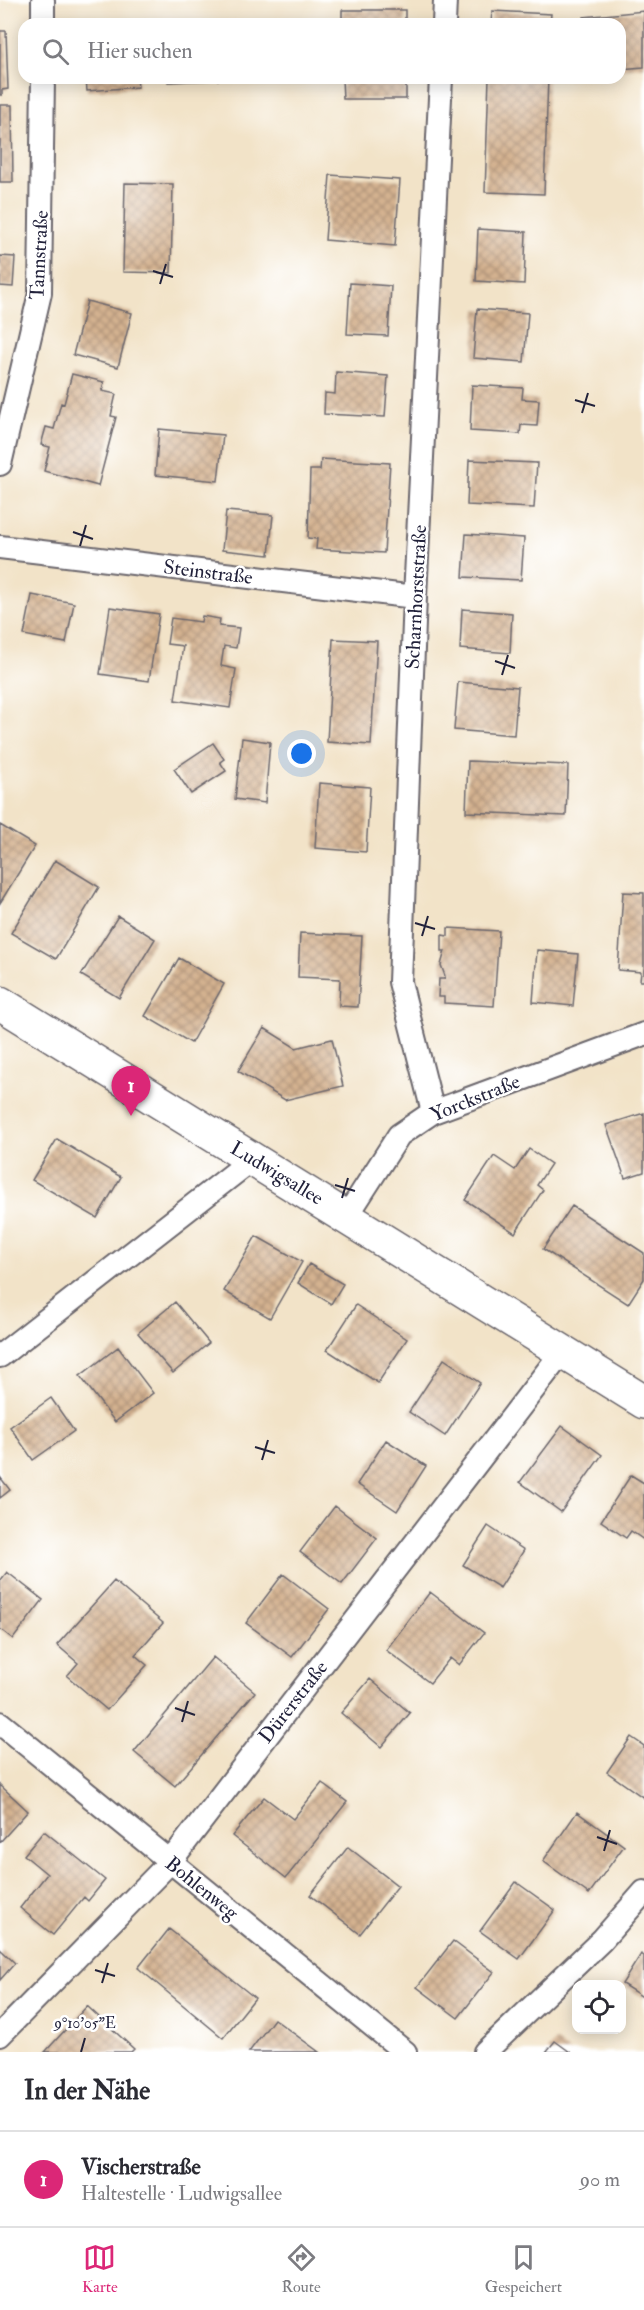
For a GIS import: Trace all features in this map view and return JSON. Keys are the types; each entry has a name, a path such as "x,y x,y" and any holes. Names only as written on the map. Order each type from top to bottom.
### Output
{"street":[{"path":"43,18 44,0"},
{"path":"444,18 445,0"},
{"name":"Tannstraße","path":"0,464 40,293 43,84"},
{"name":"Scharnhorststraße","path":"433,1112 400,982 415,597 441,84"},
{"name":"Steinstraße","path":"0,547 415,597"},
{"name":"Ludwigsallee","path":"0,1003 348,1216 644,1402"},
{"name":"Yorckstraße","path":"348,1216 399,1135 433,1112 644,1034"},
{"path":"0,1356 254,1158"},
{"name":"Dürerstraße","path":"0,2035 170,1863 563,1351"},
{"name":"Bohlenweg","path":"0,1723 405,2052"},
{"path":"485,2052 602,1940 644,1892"}],"building":[{"path":"342,10 405,10 405,18 342,18"},
{"path":"492,11 551,14 551,18 491,18"},
{"path":"644,11 644,67 626,68 626,18 584,17"},
{"path":"0,31 6,31 8,89 2,90 2,95 0,95"},
{"path":"86,84 138,84 138,87 87,91"},
{"path":"342,84 406,84 406,99 343,99"},
{"path":"489,84 548,84 544,194 485,192"},
{"path":"0,105 12,105 13,182 0,182"},
{"path":"330,175 400,180 395,246 325,240"},
{"path":"125,183 173,184 171,273 123,272"},
{"path":"478,229 526,232 524,284 476,281"},
{"path":"0,256 15,257 13,287 0,286"},
{"path":"350,283 391,286 388,336 347,334"},
{"path":"87,301 132,313 118,367 73,355"},
{"path":"477,309 528,313 524,362 473,358"},
{"path":"336,372 388,376 385,417 324,414 325,393 335,394"},
{"path":"72,374 104,382 102,391 116,394 111,416 116,417 98,486 44,471 50,447 41,445 46,427 54,429"},
{"path":"472,385 523,388 522,399 539,400 537,426 521,425 520,434 470,431"},
{"path":"159,429 223,435 218,481 155,475"},
{"path":"321,459 390,463 384,553 316,549 317,539 308,538 310,470 320,470"},
{"path":"469,460 537,463 534,508 467,505"},
{"path":"226,511 273,515 269,555 222,550"},
{"path":"466,534 524,538 521,580 463,577"},
{"path":"32,595 74,603 66,643 24,635"},
{"path":"110,607 159,614 149,681 100,674"},
{"path":"462,609 512,613 510,653 460,649"},
{"path":"202,616 220,619 219,626 239,628 236,648 224,646 221,666 236,669 230,708 175,700 183,646 167,644 171,618 201,622"},
{"path":"333,639 377,641 371,745 327,742"},
{"path":"458,682 518,687 514,735 454,730"},
{"path":"242,738 270,742 265,803 235,799"},
{"path":"213,743 224,759 220,762 226,771 191,794 174,769"},
{"path":"468,761 568,765 566,816 466,812"},
{"path":"319,783 370,787 366,852 315,848"},
{"path":"0,825 35,846 0,903"},
{"path":"55,860 99,887 56,959 11,933"},
{"path":"623,892 644,893 644,981 640,981 641,972 618,970"},
{"path":"118,916 155,939 119,998 81,975"},
{"path":"448,928 499,931 494,1006 444,1003 444,997 438,997 439,979 444,979 445,976 441,965 445,951 442,951 442,935 448,936"},
{"path":"300,933 362,936 358,1007 339,1006 340,979 298,977"},
{"path":"537,950 578,954 573,1006 533,1002"},
{"path":"179,958 224,984 191,1043 145,1016"},
{"path":"264,1028 296,1048 332,1039 343,1086 285,1100 238,1071"},
{"path":"644,1113 644,1172 625,1178 606,1125"},
{"path":"57,1139 121,1177 97,1218 32,1180"},
{"path":"529,1149 551,1164 537,1185 543,1190 515,1233 465,1200 494,1156 515,1170"},
{"path":"572,1206 644,1253 644,1279 628,1304 543,1249"},
{"path":"256,1236 302,1262 270,1318 224,1291"},
{"path":"309,1264 343,1284 331,1304 298,1283"},
{"path":"175,1302 209,1343 173,1373 138,1333"},
{"path":"356,1305 407,1339 378,1383 327,1350"},
{"path":"118,1347 153,1393 115,1422 80,1376"},
{"path":"444,1359 480,1383 445,1436 409,1412"},
{"path":"51,1398 74,1431 33,1460 10,1427"},
{"path":"562,1426 602,1455 561,1512 520,1482"},
{"path":"386,1440 426,1466 397,1511 357,1484"},
{"path":"631,1475 644,1483 644,1540 631,1531 626,1538 601,1521"},
{"path":"0,1477 10,1490 0,1498"},
{"path":"335,1506 377,1538 342,1584 300,1552"},
{"path":"488,1526 524,1550 500,1588 463,1565"},
{"path":"7,1572 43,1600 13,1639 0,1629 0,1581"},
{"path":"283,1574 329,1609 292,1657 246,1623"},
{"path":"114,1581 163,1623 135,1655 147,1665 107,1710 67,1676 78,1663 57,1645"},
{"path":"430,1592 484,1633 459,1665 450,1658 430,1683 386,1650"},
{"path":"213,1657 255,1692 175,1786 134,1752"},
{"path":"370,1679 410,1713 381,1747 341,1713"},
{"path":"631,1737 644,1746 644,1798 607,1772"},
{"path":"322,1783 347,1802 286,1878 232,1836 264,1797 293,1819"},
{"path":"0,1785 28,1811 0,1842"},
{"path":"577,1812 624,1846 589,1894 543,1861"},
{"path":"44,1831 105,1880 88,1901 84,1897 53,1935 20,1908 47,1874 24,1855"},
{"path":"348,1847 398,1886 360,1934 310,1895"},
{"path":"516,1882 555,1910 519,1959 480,1931"},
{"path":"169,1929 255,1998 223,2038 138,1968"},
{"path":"453,1941 494,1972 458,2018 417,1987"},
{"path":"0,1949 15,1963 0,1980"},
{"path":"641,1954 644,1956 644,1998 626,1987 625,1980"},
{"path":"87,2006 134,2049 131,2052 45,2052"},
{"path":"274,2019 319,2052 249,2052"},
{"path":"555,2041 570,2052 546,2052"}],"place":[{"name":"Vischerstraße","path":"131,1116"}]}
